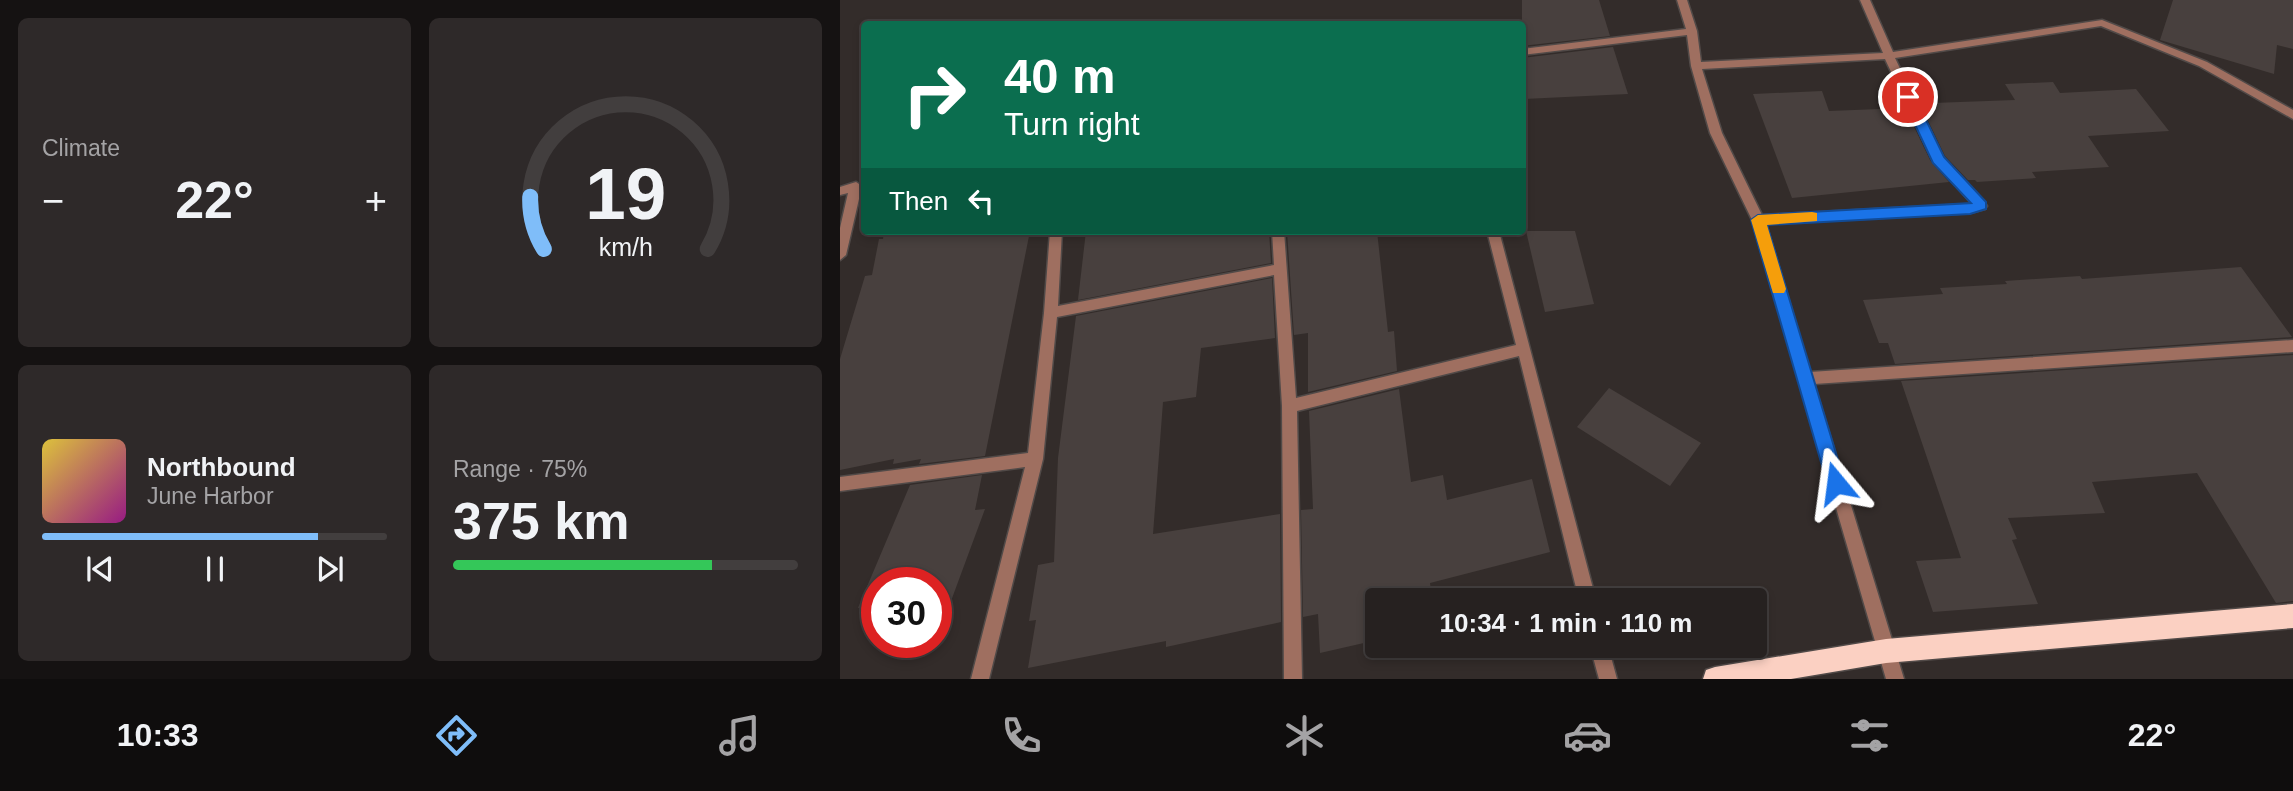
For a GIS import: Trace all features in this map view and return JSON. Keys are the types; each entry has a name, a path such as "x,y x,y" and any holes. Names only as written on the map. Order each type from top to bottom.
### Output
{"highway":[{"path":"1715,679 1886,651 2293,616"}],"street":[{"path":"1682,0 1692,31 1696,66 1716,133 1758,220 1895,679"},
{"path":"1758,220 1970,209 1981,206 1938,159 1888,56 1866,0"},
{"path":"1696,66 1888,56 2102,23 2203,64 2293,115"},
{"path":"1526,52 1692,31"},
{"path":"840,191 860,184"},
{"path":"840,255 860,184"},
{"path":"980,679 1035,459 1051,313 1056,235"},
{"path":"1278,235 1289,405 1293,679"},
{"path":"1494,235 1585,588"},
{"path":"1051,313 1280,269"},
{"path":"1806,378 2293,346"},
{"path":"1289,405 1524,349"},
{"path":"840,484 1035,459"},
{"path":"1603,658 1608,679"}],"building":[{"path":"1522,0 1599,0 1610,36 1526,46 1526,21 1522,21"},
{"path":"2173,0 2293,0 2293,49 2277,45 2274,74 2160,40"},
{"path":"1613,47 1628,94 1526,99 1526,58"},
{"path":"2053,82 2060,93 2136,89 2169,131 2088,136 2109,167 2032,172 2036,178 1977,182 1968,180 1945,156 1922,108 1935,107 1933,103 2015,100 2005,84"},
{"path":"1822,91 1829,111 1905,108 1930,160 1949,182 1792,198 1753,94"},
{"path":"1526,231 1575,231 1594,304 1545,312"},
{"path":"884,235 1029,235 985,456 919,464 921,459 893,464 894,459 840,470 840,359 865,276 872,275 879,239 883,239"},
{"path":"1086,235 1269,235 1271,263 1078,300"},
{"path":"1287,235 1377,235 1388,332 1394,331 1397,371 1308,392 1308,333 1294,335"},
{"path":"2241,267 2292,337 1895,364 1888,343 1879,343 1863,300 1943,294 1940,288 2007,284 2005,281 2080,276 2082,279"},
{"path":"1272,278 1275,338 1201,348 1196,397 1163,402 1153,534 1280,514 1281,622 1166,647 1166,641 1028,668 1036,620 1029,621 1038,565 1054,562 1058,458 1076,316"},
{"path":"2293,355 2293,601 2276,603 2197,473 2092,482 2105,513 2008,518 2017,539 2012,540 2038,604 1933,612 1916,561 1961,558 1901,381"},
{"path":"1609,388 1701,443 1670,486 1577,427"},
{"path":"1399,389 1411,482 1443,475 1447,500 1532,479 1550,552 1430,583 1431,588 1365,588 1365,643 1320,653 1318,614 1303,617 1301,510 1313,509 1309,411"},
{"path":"982,475 975,510 985,509 952,598 952,567 875,567 910,485"}],"slow traffic":[{"path":"1779,289 1758,220 1812,217"}],"route":[{"path":"1836,483 1758,220 1970,209 1981,206 1938,159 1908,97"}]}
